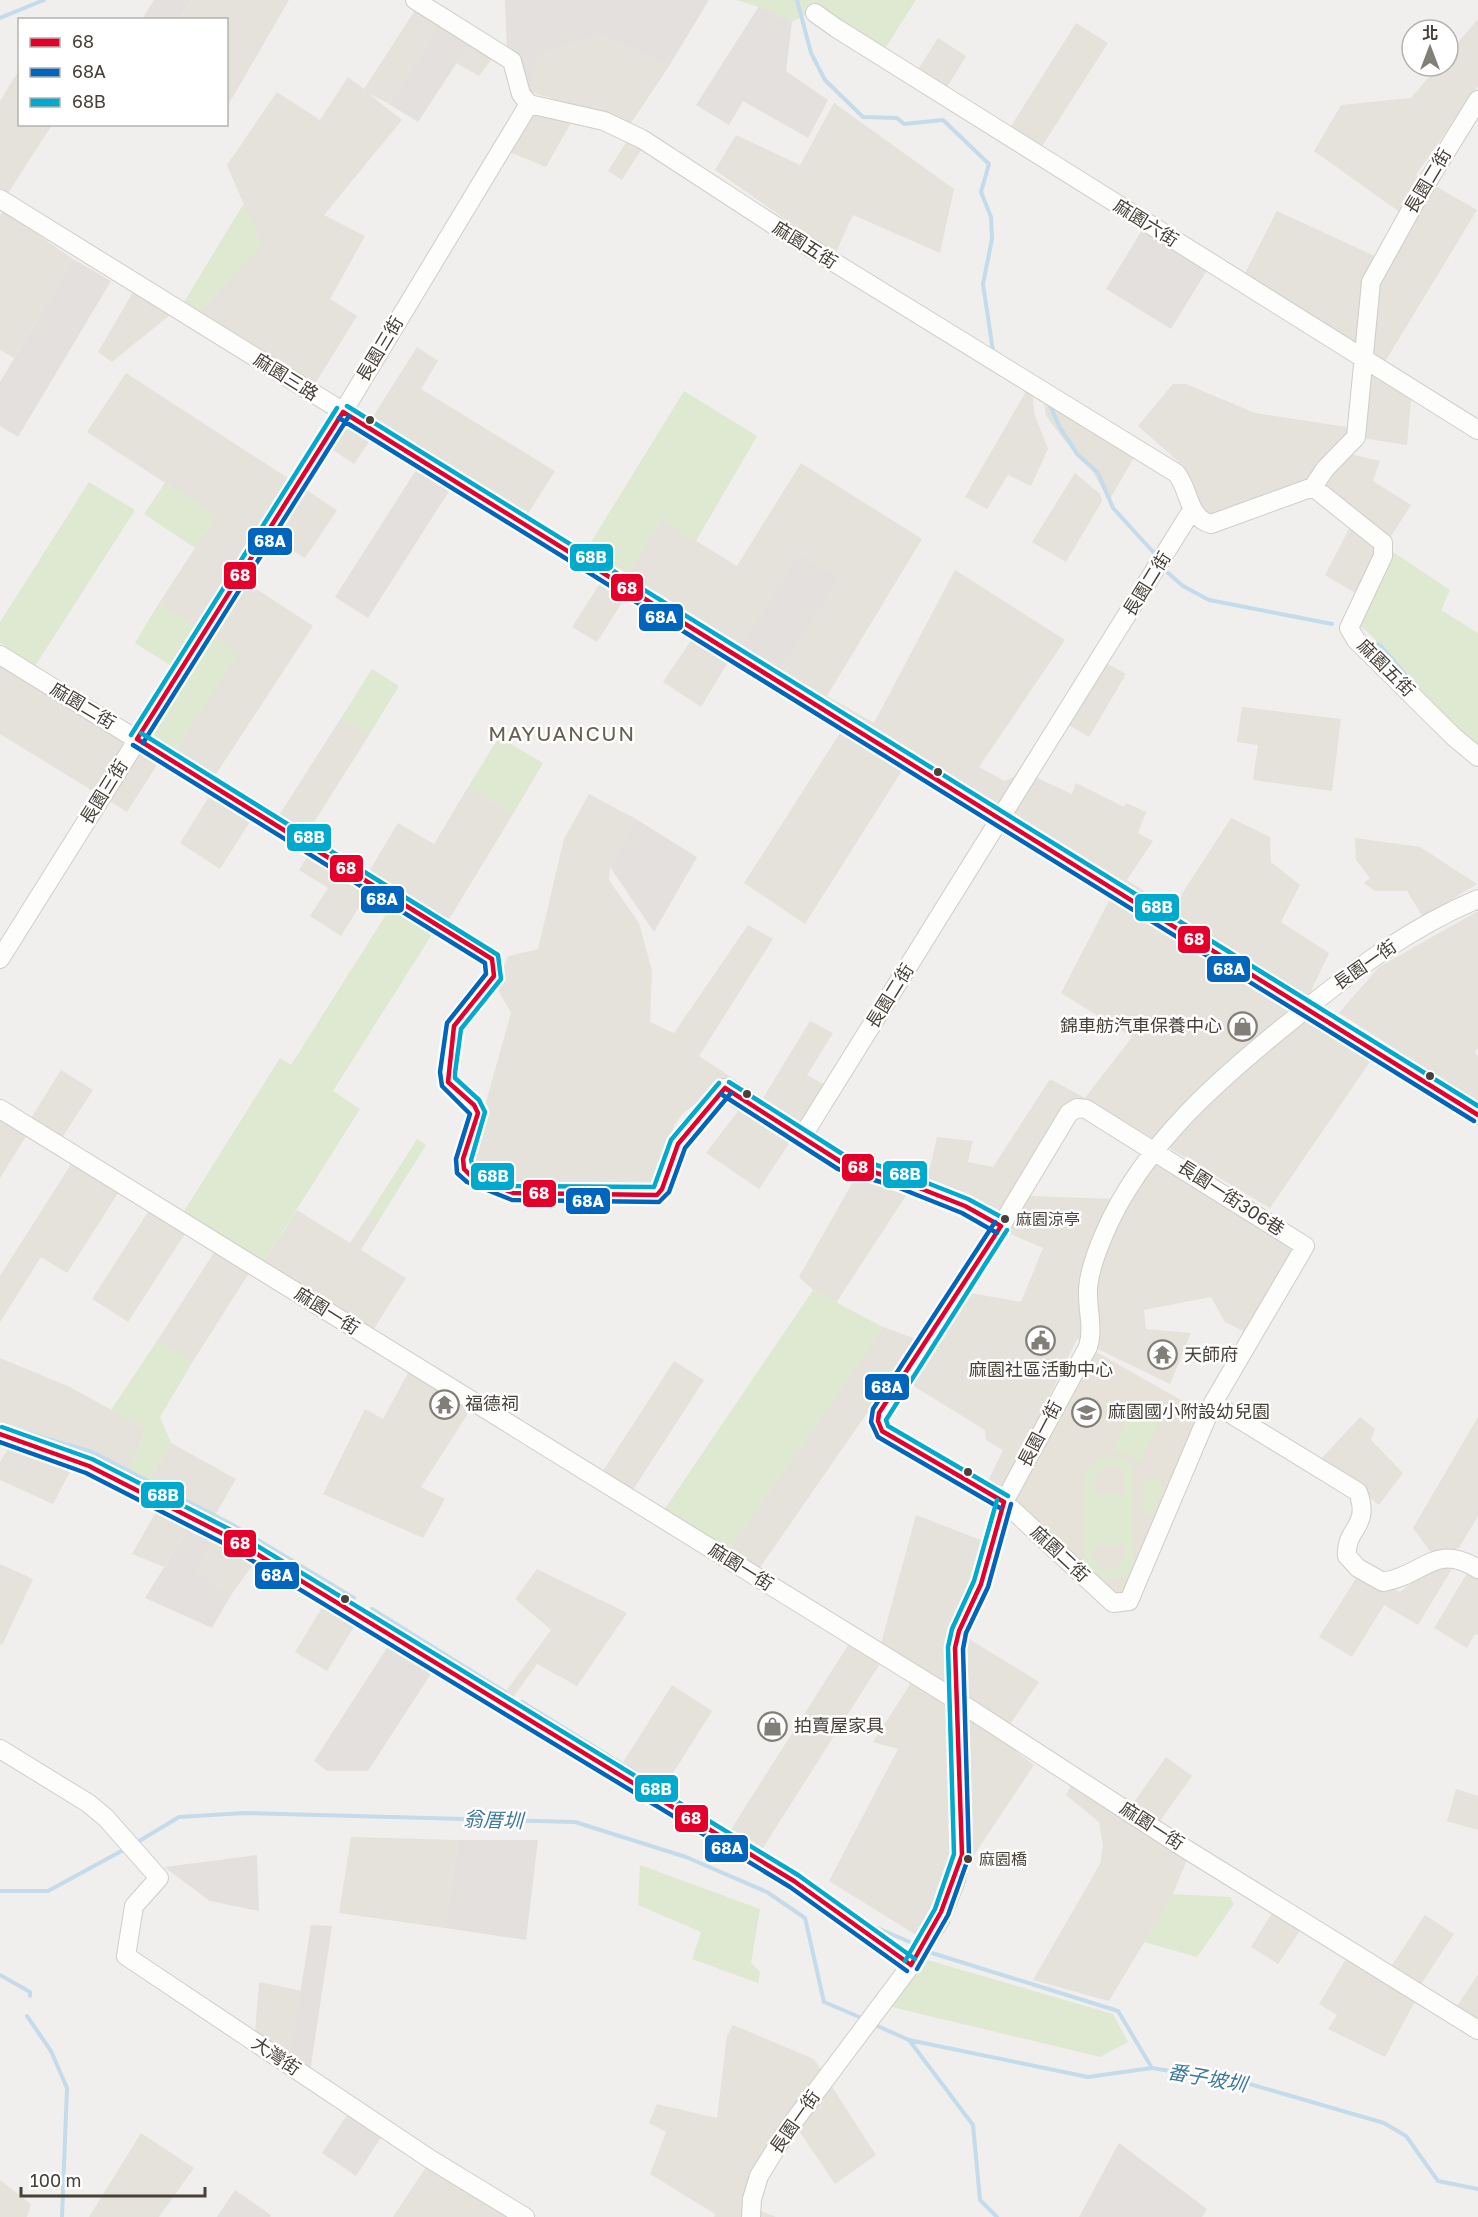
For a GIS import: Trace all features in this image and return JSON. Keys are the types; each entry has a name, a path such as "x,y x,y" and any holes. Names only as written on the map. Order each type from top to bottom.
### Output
{"street":[{"path":"416,0 512,61 521,94 528,104"},
{"name":"麻園六街","path":"815,13 1478,430"},
{"name":"長園二街","path":"1313,487 1325,469 1356,437 1371,282 1418,197 1478,100"},
{"name":"長園三街","path":"0,959 343,412 528,104"},
{"name":"麻園五街","path":"528,104 604,121 642,139 780,230 1176,473 1192,510"},
{"name":"麻園三路","path":"0,199 1000,821 1478,1115"},
{"path":"1192,510 1206,523 1212,524 1313,487"},
{"name":"麻園五街","path":"1313,487 1383,543 1383,556 1349,628 1356,640 1454,737 1478,757"},
{"name":"長園二街","path":"802,1137 1192,510"},
{"name":"麻園二街","path":"0,656 492,959 494,976 454,1026 447,1072 448,1082 474,1105 478,1113 463,1158 464,1169 470,1175 513,1193 657,1195 662,1189 678,1144 725,1088 841,1162 899,1180 965,1206 1001,1226 879,1413 878,1421 882,1431 1004,1502 1113,1603 1129,1601 1213,1403"},
{"name":"長園一街","path":"751,2217 752,2199 759,2176 788,2129 911,1965 940,1920 955,1883 962,1855 955,1648 959,1632 981,1584 1004,1502 1088,1347 1092,1336 1088,1287 1105,1233 1127,1192 1156,1150 1231,1069 1367,961 1444,914 1478,899"},
{"name":"長園一街306巷","path":"1001,1226 1069,1113 1077,1108 1086,1109 1156,1150 1305,1246 1213,1403"},
{"name":"麻園一街","path":"0,1109 956,1700 1182,1846 1478,2030"},
{"path":"1213,1403 1358,1492 1363,1506 1362,1519 1346,1544 1347,1556 1358,1568 1383,1582 1398,1580 1445,1557 1458,1558 1478,1569"},
{"path":"0,1434 70,1458 164,1502 229,1537 794,1881 911,1965"},
{"name":"大灣街","path":"0,1749 88,1803 159,1878 134,1906 126,1956 420,2152 525,2217"}],"shaded area":[{"path":"154,0 191,0 181,18 143,18"},
{"path":"191,0 289,0 228,105 228,18 181,18"},
{"path":"505,0 709,0 669,66 599,34 538,55 527,91 507,50"},
{"path":"759,6 792,22 786,71 828,100 808,138 743,101 729,125 696,105"},
{"path":"417,7 441,22 389,104 368,93 402,120 324,215 365,236 330,299 357,316 315,384 199,312 261,245 227,165 277,92 320,120 348,77 364,89"},
{"path":"1478,19 1478,86 1416,175 1477,210 1383,365 1244,275 1277,211 1379,258 1405,216 1314,151 1341,105 1411,98 1428,78 1460,78 1460,40"},
{"path":"441,22 471,41 418,122 389,104"},
{"path":"1076,23 1108,43 1039,151 1008,131"},
{"path":"599,34 669,66 631,123 527,91 537,55"},
{"path":"938,38 966,56 945,91 916,73"},
{"path":"471,41 495,55 479,76 456,63"},
{"path":"18,72 18,126 51,126 8,193 0,188 0,101"},
{"path":"834,103 954,189 940,253 853,215 835,254 715,170 736,135 800,165"},
{"path":"530,108 572,121 546,167 507,151"},
{"path":"629,138 643,147 622,180 608,171"},
{"path":"3,210 73,259 14,358 0,350 0,216"},
{"path":"1144,227 1209,267 1171,329 1106,289"},
{"path":"73,259 111,281 18,437 0,426 0,382"},
{"path":"133,292 171,314 112,362 98,352"},
{"path":"417,347 438,361 421,389 555,471 527,515 371,420"},
{"path":"1365,365 1412,389 1407,445 1362,438"},
{"path":"126,373 337,510 305,558 276,540 247,583 313,626 214,777 175,751 238,654 159,603 216,516 87,432"},
{"path":"1173,384 1186,384 1255,413 1347,427 1353,436 1342,452 1380,461 1373,481 1411,505 1388,541 1393,552 1391,562 1367,600 1325,575 1350,527 1302,490 1216,519 1201,510 1181,464 1138,426"},
{"path":"1028,388 1033,397 1034,413 1048,449 1031,486 1008,475 987,509 965,497"},
{"path":"1044,402 1137,452 1109,501 1089,465 1065,441 1046,416"},
{"path":"345,417 373,436 354,464 326,445"},
{"path":"801,463 922,539 827,696 874,723 955,570 1065,640 979,767 1005,781 1024,772 1072,794 1076,783 1124,807 1126,803 1146,812 1138,833 1153,841 1127,880 1172,909 1231,818 1270,837 1271,862 1300,885 1281,922 1329,953 1312,989 1308,1017 1374,1056 1270,1208 1095,1104 1076,1115 1029,1196 1115,1199 1162,1158 1302,1242 1245,1332 1225,1322 1211,1297 1144,1310 1146,1329 1191,1333 1170,1384 1077,1339 1002,1494 988,1481 1003,1450 986,1440 985,1430 894,1374 757,1572 727,1553 883,1327 916,1339 949,1289 1021,1302 1043,1248 909,1191 836,1303 813,1290 799,1277 859,1171 924,1193 937,1137 973,1141 968,1162 993,1167 1050,1079 1085,1098 1132,1037 1061,993 1112,895 903,769 805,924 744,883 840,733 730,659 701,707 663,682 702,624 625,577 661,519 737,566"},
{"path":"420,464 453,485 368,618 335,597"},
{"path":"1075,473 1100,494 1102,501 1066,562 1032,542"},
{"path":"799,555 837,579 780,669 742,645"},
{"path":"602,580 627,595 597,642 572,627"},
{"path":"1099,659 1126,674 1089,737 1062,721"},
{"path":"0,660 162,757 127,812 0,734"},
{"path":"1242,707 1341,719 1332,791 1253,780 1258,745 1237,742"},
{"path":"341,718 369,735 306,835 278,817"},
{"path":"468,787 513,814 448,921 368,873 398,823 434,844"},
{"path":"214,789 254,815 220,869 180,843"},
{"path":"589,794 636,819 610,867 609,880 639,923 652,971 650,1022 674,1033 748,925 773,939 699,1056 763,1098 810,1021 833,1033 807,1075 827,1086 759,1189 706,1153 738,1111 709,1093 682,1114 674,1126 657,1180 653,1185 525,1187 472,1174 468,1166 511,1013 496,986 508,956 538,949 564,839"},
{"path":"636,819 697,857 654,932 610,867"},
{"path":"1355,838 1420,847 1477,884 1423,917 1407,891 1375,891 1364,883 1370,878 1356,860"},
{"path":"311,850 371,888 341,936 310,916 328,888 299,870"},
{"path":"1478,911 1478,1048 1475,1053 1478,1056 1478,1102 1339,1013 1379,967"},
{"path":"61,1070 93,1090 60,1141 30,1120"},
{"path":"0,1115 28,1133 0,1178"},
{"path":"73,1161 120,1190 67,1273 41,1257 0,1322 0,1276"},
{"path":"150,1209 186,1232 128,1322 92,1299"},
{"path":"297,1210 350,1243 368,1216 378,1222 361,1250 406,1278 370,1335 261,1266"},
{"path":"215,1251 249,1273 192,1363 157,1341"},
{"path":"1091,1349 1204,1413 1127,1596 1114,1597 1011,1503"},
{"path":"0,1358 70,1387 146,1429 128,1472 51,1438 0,1424"},
{"path":"674,1361 704,1380 631,1493 601,1474"},
{"path":"410,1369 472,1407 421,1487 445,1499 423,1538 323,1494 365,1409 383,1419"},
{"path":"1360,1417 1375,1429 1371,1440 1403,1473 1379,1505 1320,1460"},
{"path":"1478,1417 1478,1516 1459,1548 1432,1554 1413,1528"},
{"path":"12,1442 72,1468 53,1504 0,1480 0,1462"},
{"path":"171,1443 236,1479 214,1517 149,1481"},
{"path":"158,1508 192,1522 164,1567 132,1554"},
{"path":"916,1515 986,1542 961,1634 1039,1682 1000,1739 1034,1765 966,1867 916,1935 829,1881 898,1749 873,1742 918,1672 880,1647"},
{"path":"192,1522 217,1537 196,1570 231,1595 212,1628 145,1598"},
{"path":"217,1537 255,1562 231,1595 196,1570"},
{"path":"1447,1554 1456,1562 1418,1625 1384,1605 1352,1657 1319,1637 1360,1572 1400,1592"},
{"path":"0,1564 33,1579 2,1645 0,1644"},
{"path":"537,1569 627,1613 577,1686 537,1664 512,1699 504,1694 551,1630 515,1599"},
{"path":"1469,1570 1478,1575 1478,1635 1475,1634 1467,1648 1434,1628"},
{"path":"326,1601 358,1620 327,1671 295,1652"},
{"path":"392,1640 434,1669 368,1771 327,1771 314,1761"},
{"path":"850,1642 881,1662 761,1851 730,1831"},
{"path":"672,1685 712,1711 663,1789 622,1764"},
{"path":"1166,1757 1192,1776 1160,1821 1134,1802"},
{"path":"1074,1779 1191,1850 1173,1894 1109,2001 1033,1980 1100,1864 1103,1846 1099,1822 1066,1795"},
{"path":"1456,1789 1478,1796 1478,1830 1447,1821"},
{"path":"351,1837 458,1840 445,1928 339,1913"},
{"path":"458,1840 538,1840 526,1940 445,1928"},
{"path":"257,1855 259,1911 210,1901 164,1867"},
{"path":"1275,1908 1303,1926 1278,1964 1251,1947"},
{"path":"1425,1915 1454,1934 1421,1984 1392,1965"},
{"path":"311,1925 332,1926 310,2072 290,2058"},
{"path":"1349,1954 1418,1996 1385,2057 1328,2029 1337,2015 1319,2004"},
{"path":"1478,1974 1478,2017 1475,2021 1456,2008"},
{"path":"259,1982 302,1991 290,2058 255,2033"},
{"path":"733,2025 814,2059 876,2155 835,2184 797,2128 764,2177 756,2209 776,2217 714,2217 715,2214 650,2174 666,2132 649,2123 657,2104 717,2118 727,2036"},
{"path":"351,2109 385,2131 356,2176 322,2153"},
{"path":"141,2133 194,2168 159,2217 89,2217"},
{"path":"1119,2143 1207,2209 1202,2217 1079,2217"},
{"path":"430,2161 516,2217 393,2217"},
{"path":"0,2180 31,2204 27,2217 0,2217"},
{"path":"235,2190 271,2215 270,2217 217,2217"}],"green space":[{"path":"736,0 916,0 882,53 807,14 792,22 762,8"},
{"path":"244,203 261,245 199,312 184,302"},
{"path":"684,391 757,436 696,541 661,519 625,577 585,552"},
{"path":"89,482 135,510 35,666 0,643 0,622"},
{"path":"165,483 216,516 195,548 144,514"},
{"path":"1393,552 1450,590 1441,610 1478,633 1478,745 1454,730 1372,636 1354,621 1391,562"},
{"path":"159,603 198,628 173,667 135,643"},
{"path":"209,635 239,654 175,751 146,732"},
{"path":"372,669 399,686 369,735 341,718"},
{"path":"499,737 543,763 513,814 468,787"},
{"path":"394,902 436,928 333,1091 360,1109 261,1266 181,1216 280,1058 291,1065"},
{"path":"417,1139 426,1145 378,1222 368,1216"},
{"path":"813,1290 883,1327 727,1553 662,1513"},
{"path":"157,1341 192,1363 160,1417 171,1443 149,1481 128,1472 146,1429 111,1410"},
{"path":"1131,1409 1158,1422 1141,1461 1113,1449"},
{"path":"1112,1456 1134,1463 1134,1576 1101,1579 1084,1563 1084,1478 1090,1465","holes":["1106,1466 1115,1466 1122,1470 1124,1494 1094,1494 1096,1475","1094,1546 1124,1546 1124,1557 1117,1567 1102,1569 1094,1560"]},
{"path":"1150,1476 1164,1484 1153,1515 1144,1514 1143,1488"},
{"path":"640,1865 760,1909 751,1963 760,1972 758,1983 692,1959 701,1932 638,1905"},
{"path":"1173,1894 1230,1897 1234,1904 1197,1957 1144,1942"},
{"path":"924,1959 1113,2014 1128,2042 1100,2057 892,2007"}],"waterway":[{"path":"0,18 44,0"},
{"path":"797,0 811,53 825,80 863,117 897,118 904,124 943,120 989,164 981,192 991,217 992,239 983,284 993,351 996,353"},
{"path":"1050,405 1059,426 1077,454 1098,473 1113,508 1155,554"},
{"path":"1167,572 1183,586 1209,600 1332,624"},
{"path":"1367,640 1380,645 1415,686"},
{"path":"0,1425 92,1452 233,1525 354,1598"},
{"path":"372,1609 505,1692"},
{"path":"522,1702 738,1836"},
{"name":"翁厝圳","path":"136,1843 179,1817 244,1813 575,1822 686,1857 767,1892 805,1918 824,2002 864,2019"},
{"name":"翁厝圳","path":"0,1891 48,1891 127,1848"},
{"path":"868,1924 912,1943"},
{"path":"932,1953 1118,2011 1152,2068"},
{"path":"0,1975 30,1992 30,1996"},
{"path":"27,2016 51,2051 67,2088 62,2217"},
{"name":"番子坡圳","path":"873,2024 909,2040 1088,2077 1152,2068 1246,2083 1384,2123 1406,2136 1438,2181 1478,2189"},
{"path":"909,2040 973,2125 980,2200 997,2217"}],"transit line":[{"name":"68B","path":"347,406 1478,1106"},
{"name":"68B","path":"131,735 337,408"},
{"name":"68","path":"343,412 1478,1115"},
{"name":"68","path":"137,739 343,412"},
{"name":"68A","path":"143,743 349,416"},
{"name":"68A","path":"339,418 1474,1121"},
{"name":"68B","path":"141,733 498,955 501,979 461,1029 455,1073 455,1078 479,1100 485,1112 471,1160 474,1169 515,1186 654,1187 671,1140 719,1083"},
{"name":"68","path":"137,739 492,959 494,976 454,1026 448,1082 474,1105 478,1113 463,1159 464,1169 470,1175 513,1193 657,1195 662,1189 678,1144 725,1088"},
{"name":"68A","path":"133,745 485,963 486,974 447,1023 440,1072 442,1086 470,1114 456,1159 457,1173 467,1182 512,1200 659,1202 669,1192 685,1148 731,1093"},
{"name":"68B","path":"729,1082 844,1155 902,1173 968,1199 1005,1219"},
{"name":"68","path":"725,1088 841,1162 899,1180 965,1206 1001,1226"},
{"name":"68A","path":"721,1094 838,1169 897,1187 962,1213 997,1233"},
{"name":"68A","path":"995,1222 873,1409 871,1422 878,1437 1000,1508"},
{"name":"68","path":"1001,1226 879,1413 878,1421 882,1431 1004,1502"},
{"name":"68B","path":"1007,1230 886,1420 888,1426 1008,1496"},
{"name":"68B","path":"2,1427 92,1459 233,1531 798,1875 915,1959"},
{"name":"68","path":"0,1434 89,1466 229,1537 794,1881 911,1965"},
{"name":"68A","path":"0,1442 86,1473 225,1544 790,1887 907,1971"},
{"name":"68B","path":"905,1961 935,1909 954,1854 948,1647 952,1629 974,1581 997,1500"},
{"name":"68","path":"911,1965 941,1912 962,1855 955,1648 959,1631 981,1584 1004,1502"},
{"name":"68A","path":"917,1969 948,1915 969,1856 963,1649 966,1633 988,1587 1011,1504"}],"place":[{"name":"錦車舫汽車保養中心","path":"1243,1026"},
{"name":"麻園涼亭","path":"1005,1219"},
{"name":"麻園社區活動中心","path":"1041,1341"},
{"name":"天師府","path":"1163,1355"},
{"name":"福德祠","path":"444,1404"},
{"name":"麻園國小附設幼兒園","path":"1087,1412"},
{"name":"拍賣屋家具","path":"773,1726"},
{"name":"麻園橋","path":"968,1859"}],"district":[{"name":"MAYUANCUN","path":"562,734"}]}
